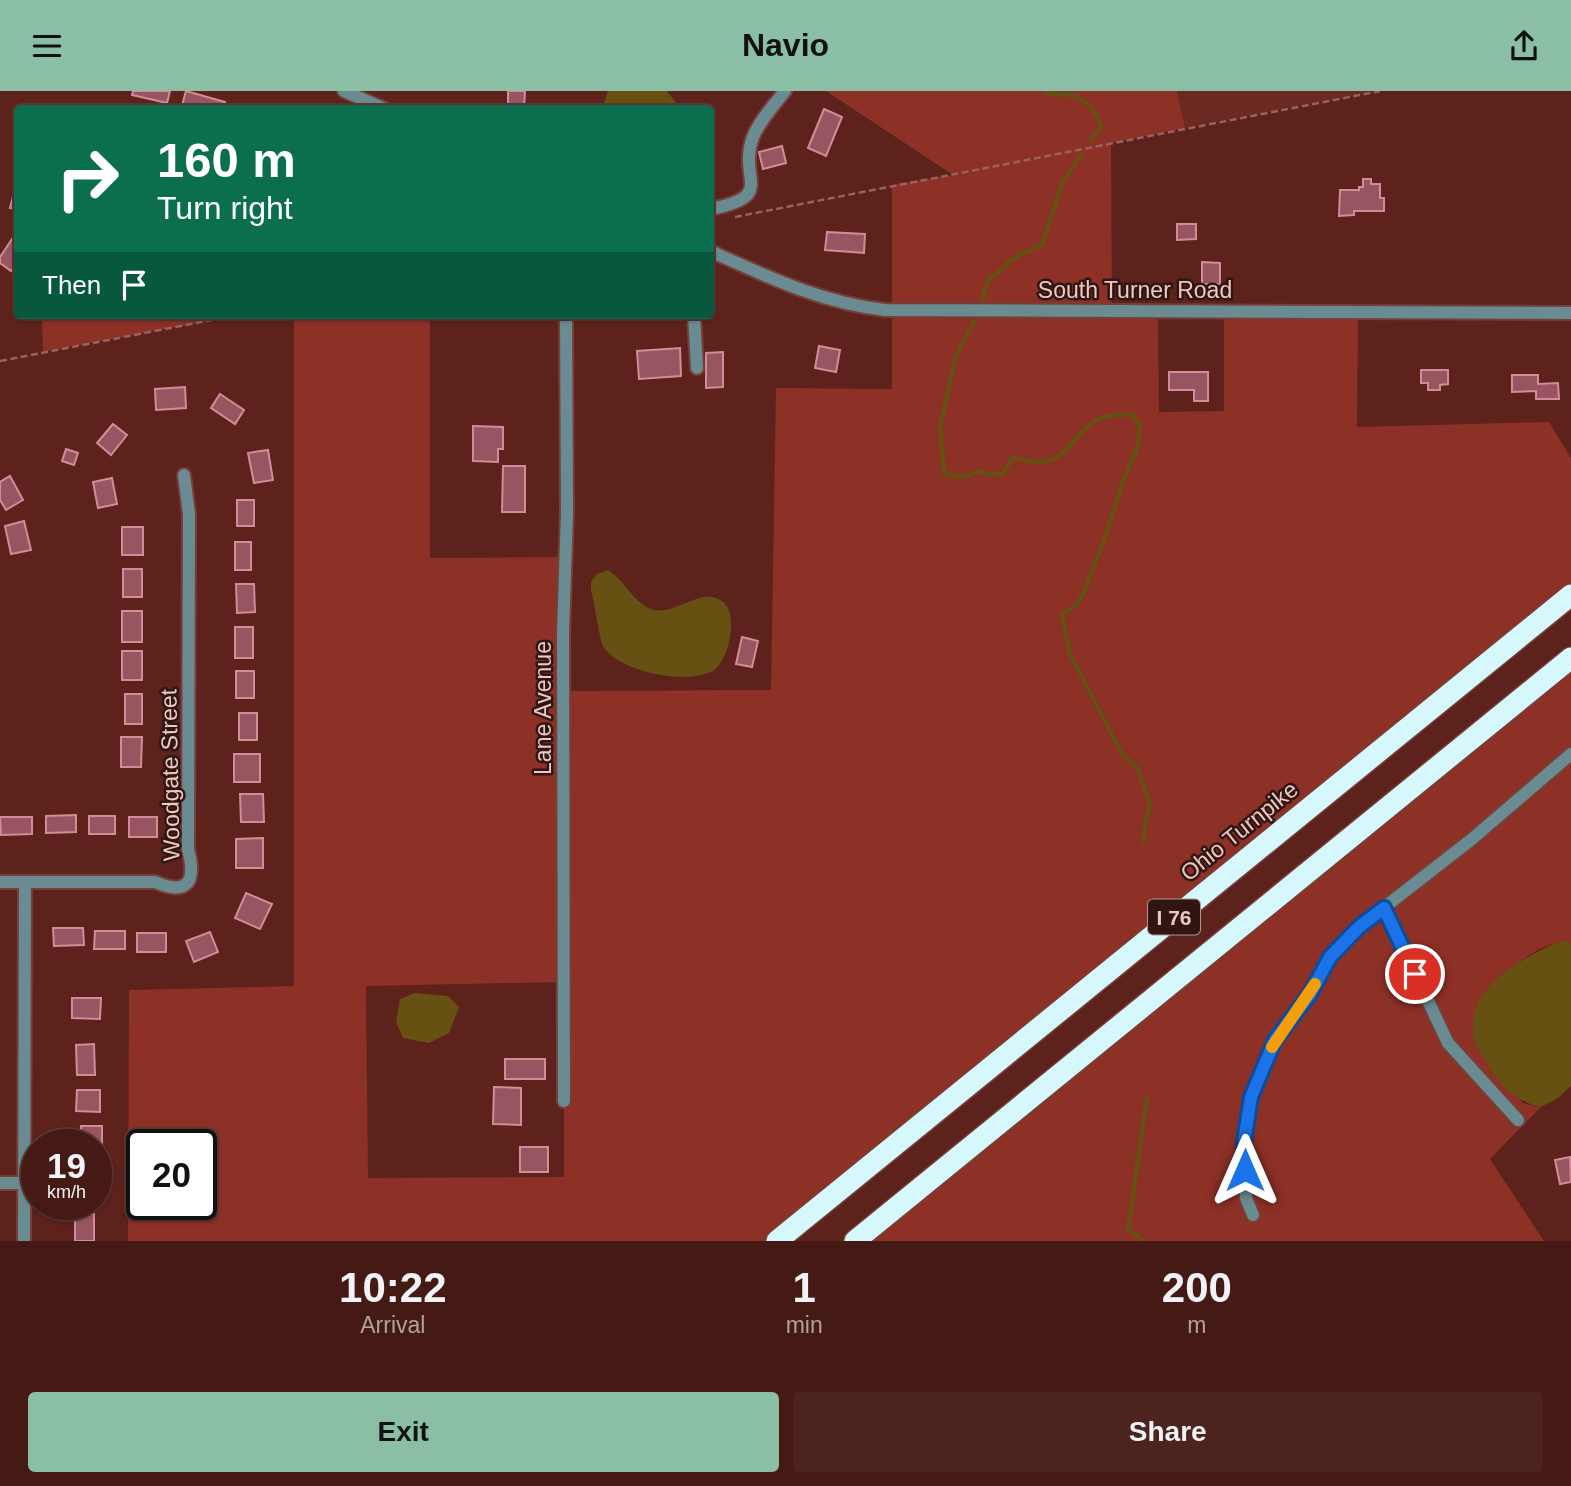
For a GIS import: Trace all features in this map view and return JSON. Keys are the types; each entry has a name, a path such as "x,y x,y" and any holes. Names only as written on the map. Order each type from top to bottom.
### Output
{"highway":[{"name":"Ohio Turnpike","path":"777,1241 1571,595"},
{"name":"I 76","path":"855,1241 1571,658"}],"street":[{"path":"344,91 376,105"},
{"path":"714,208 736,204 746,197 751,188 750,150 753,137 785,91"},
{"name":"South Turner Road","path":"714,253 797,290 833,302 885,310 1571,313"},
{"name":"Lane Avenue","path":"564,1101 566,319"},
{"path":"694,319 697,368"},
{"name":"Woodgate Street","path":"0,881 155,882 175,888 191,879 194,869 188,849 189,514 184,475"},
{"path":"1253,1215 1246,1198 1244,1142 1251,1097 1275,1040 1310,994 1330,957 1359,927 1472,839 1571,754"},
{"path":"25,882 25,1129"},
{"path":"1384,908 1448,1043 1518,1120"},
{"path":"0,1183 21,1183"},
{"path":"24,1220 24,1241"}],"path":[{"path":"723,219 1380,91"},
{"path":"0,361 216,319"}],"shaded area":[{"path":"608,91 667,91 678,105 603,105"},
{"path":"826,91 1177,91 1185,128 1111,143 1112,311 1158,311 1159,412 1224,411 1224,312 1358,312 1357,427 1549,422 1571,458 1571,595 777,1241 128,1241 128,1220 217,1220 217,1129 128,1129 129,990 294,986 294,319 430,319 430,558 565,557 564,691 771,690 776,388 892,389 892,185 953,175","holes":["564,982 564,1177 368,1178 366,986"]},
{"path":"1177,91 1380,91 1185,128"},
{"path":"42,319 218,319 43,352"},
{"path":"608,570 639,601 651,609 660,611 706,597 723,602 728,608 731,626 728,647 719,665 703,675 673,676 640,670 613,656 602,644 591,591 591,582 597,574"},
{"path":"1571,658 1571,943 1559,943 1534,952 1510,969 1481,997 1522,1103 1541,1107 1490,1159 1544,1241 855,1241"},
{"path":"1561,941 1571,943 1571,1086 1558,1098 1541,1107 1517,1097 1498,1081 1476,1045 1473,1026 1475,1010 1492,984 1532,954"},
{"path":"415,993 448,996 459,1007 449,1033 429,1043 403,1038 396,1022 400,999"}],"building":[{"path":"133,91 170,91 167,103 132,95"},
{"path":"186,91 225,102 224,105 182,105"},
{"path":"508,91 525,91 524,105 508,105"},
{"path":"824,109 842,117 826,156 808,148"},
{"path":"782,146 786,163 763,169 759,152"},
{"path":"1363,179 1371,179 1371,184 1380,184 1384,211 1354,211 1354,215 1339,216 1340,190 1359,190 1359,187 1363,187"},
{"path":"14,193 14,208 10,208"},
{"path":"1177,224 1196,224 1196,239 1177,240"},
{"path":"827,232 865,234 864,253 825,250"},
{"path":"14,236 14,267 11,271 0,263 0,257"},
{"path":"1202,262 1220,263 1220,284 1202,284"},
{"path":"819,346 840,350 836,372 815,368"},
{"path":"680,348 681,376 639,379 637,351"},
{"path":"723,352 723,387 706,388 706,353"},
{"path":"1421,370 1448,370 1448,384 1440,385 1440,390 1428,390 1428,383 1421,383"},
{"path":"1169,372 1208,372 1208,401 1194,401 1194,390 1169,390"},
{"path":"1512,375 1538,375 1538,384 1558,383 1559,399 1536,399 1536,391 1512,392"},
{"path":"185,387 186,408 156,410 155,389"},
{"path":"220,394 244,410 235,424 211,408"},
{"path":"113,424 127,435 111,455 97,443"},
{"path":"473,426 503,427 503,449 498,449 498,462 473,461"},
{"path":"66,449 78,453 74,465 62,461"},
{"path":"268,450 273,480 254,483 248,453"},
{"path":"503,466 525,466 525,512 502,512"},
{"path":"10,476 23,500 6,510 0,500 0,482"},
{"path":"112,478 117,504 98,508 93,482"},
{"path":"237,500 254,500 254,526 237,526"},
{"path":"24,521 31,550 11,554 5,526"},
{"path":"122,527 143,527 143,555 122,555"},
{"path":"235,542 251,542 251,570 235,570"},
{"path":"123,569 142,569 142,597 123,597"},
{"path":"236,584 254,584 255,612 237,613"},
{"path":"122,611 142,611 142,642 122,642"},
{"path":"235,627 253,627 253,658 235,658"},
{"path":"742,637 758,641 752,667 736,664"},
{"path":"122,651 142,651 142,680 122,680"},
{"path":"236,671 254,671 254,698 236,698"},
{"path":"125,694 142,694 142,724 125,724"},
{"path":"239,713 257,713 257,740 239,740"},
{"path":"121,737 142,737 141,767 121,767"},
{"path":"234,754 260,754 260,782 234,782"},
{"path":"240,794 263,794 264,822 241,822"},
{"path":"76,815 76,832 46,833 46,816"},
{"path":"89,816 115,816 115,834 89,834"},
{"path":"0,817 32,817 32,834 1,835"},
{"path":"129,817 157,817 157,837 129,837"},
{"path":"263,838 263,868 236,868 236,839"},
{"path":"246,893 272,904 260,929 235,918"},
{"path":"53,928 83,928 84,945 54,946"},
{"path":"95,931 125,931 125,949 94,949"},
{"path":"210,932 218,952 194,962 186,941"},
{"path":"137,933 166,933 166,952 137,952"},
{"path":"72,998 101,998 100,1019 72,1018"},
{"path":"94,1044 95,1075 77,1075 76,1045"},
{"path":"505,1059 545,1059 545,1079 505,1079"},
{"path":"494,1087 521,1088 521,1125 493,1124"},
{"path":"77,1090 100,1090 100,1112 76,1111"},
{"path":"81,1126 102,1126 102,1129 81,1129"},
{"path":"520,1147 548,1147 548,1172 520,1172"},
{"path":"1570,1157 1571,1182 1560,1184 1555,1160"},
{"path":"75,1220 94,1220 94,1241 75,1241"}],"waterway":[{"path":"1045,91 1074,96 1091,108 1101,127 1091,140"},
{"path":"982,300 988,280 1021,254 1042,245 1063,181 1082,154"},
{"path":"974,322 956,356 940,427 944,473 953,476 967,476 978,471 1003,474 1012,458 1049,461 1063,453 1093,422 1107,416 1132,415 1140,425 1137,448 1084,592 1077,604 1062,615 1070,654 1121,752 1138,769 1150,805 1144,842"},
{"path":"1144,1241 1128,1229 1147,1096"}],"slow traffic":[{"path":"1272,1047 1315,984"}],"route":[{"path":"1245,1170 1244,1142 1251,1097 1275,1040 1310,994 1330,957 1359,927 1384,908 1415,974"}]}
